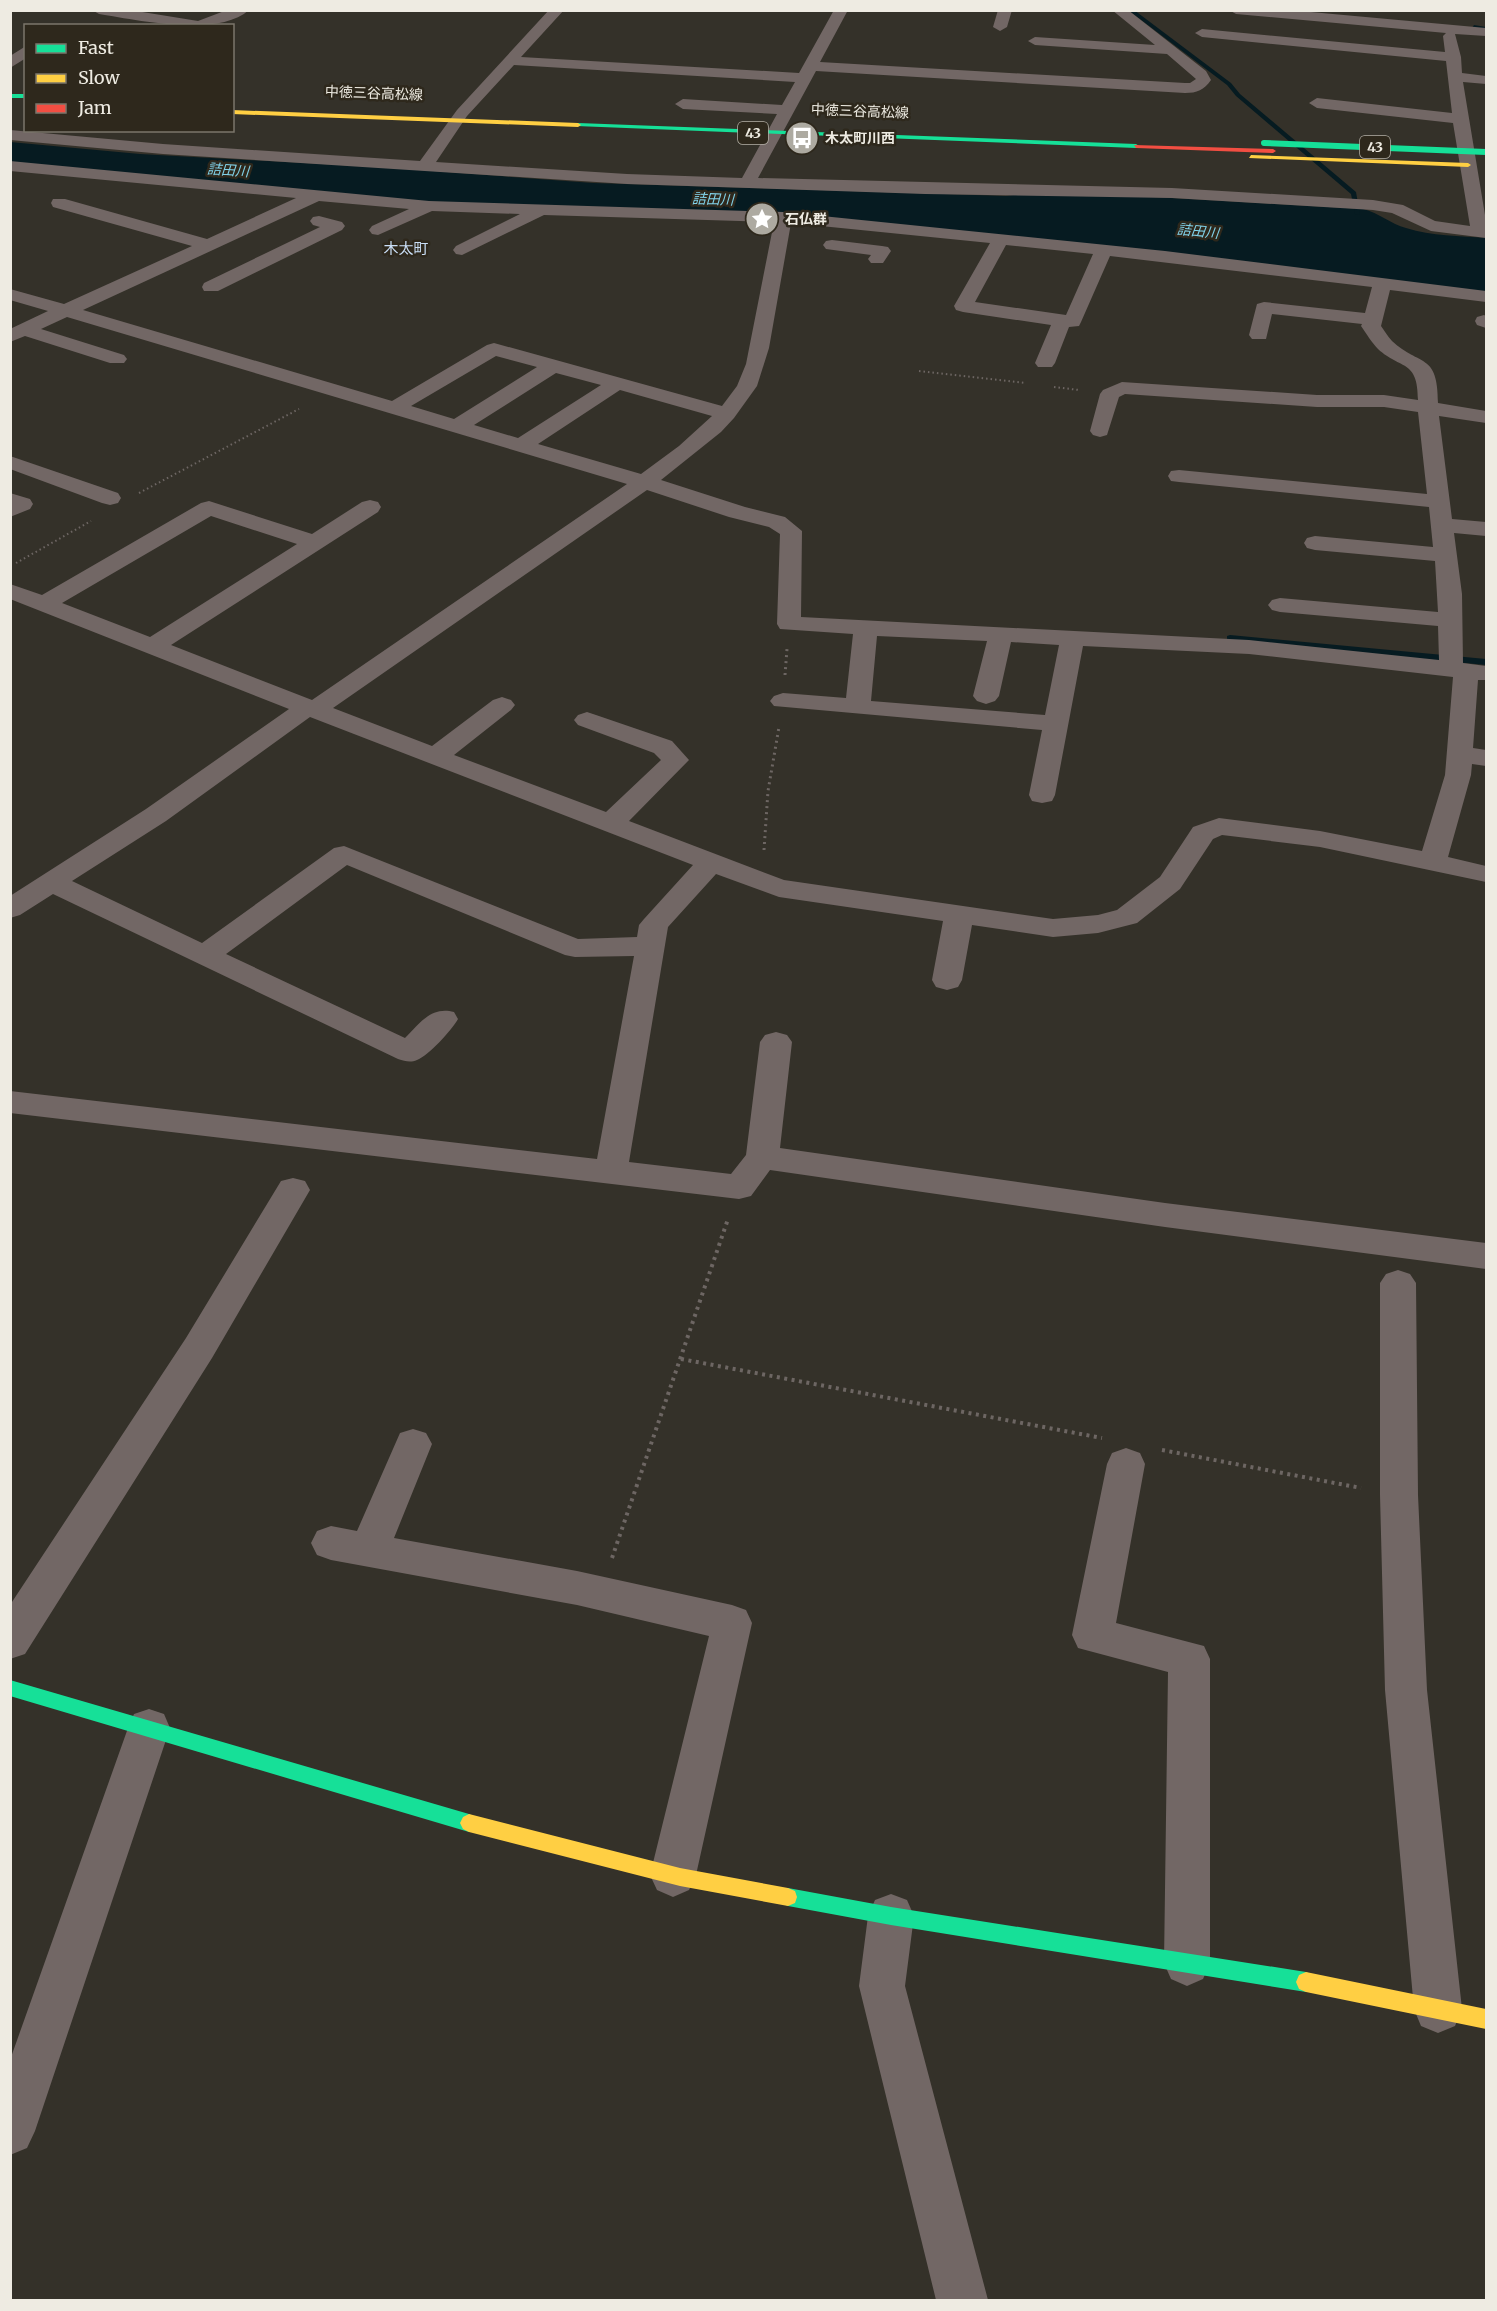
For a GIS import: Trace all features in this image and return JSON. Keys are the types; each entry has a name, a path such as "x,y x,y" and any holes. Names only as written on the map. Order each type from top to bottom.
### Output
{"main road":[{"name":"中徳三谷高松線","path":"234,104 942,139 1264,144 1486,159"},
{"name":"中徳三谷高松線","path":"234,112 668,121 777,130 924,130 1486,152"},
{"path":"924,130 1019,128"},
{"path":"942,139 989,146 1066,150 1468,165"},
{"path":"1264,144 1464,144"},
{"path":"10,1688 494,1830 673,1875 891,1916 1322,1985 1486,2019"}],"street":[{"path":"99,10 190,24"},
{"path":"200,24 242,10"},
{"path":"426,164 460,116 557,10"},
{"path":"748,182 841,10"},
{"path":"1000,27 1005,10"},
{"path":"512,61 609,67 808,72 1185,88 1194,88 1204,80 1201,74 1119,10"},
{"path":"1236,10 1486,32"},
{"path":"10,135 163,149 586,176 935,189 1172,192 1373,205 1396,209 1431,226 1483,233 1464,144 1447,10"},
{"path":"1203,33 1454,57"},
{"path":"1035,42 1169,50"},
{"path":"10,64 24,51"},
{"path":"596,83 609,67"},
{"path":"1457,77 1486,80"},
{"path":"668,121 699,80"},
{"path":"1315,102 1386,105 1462,118"},
{"path":"683,104 788,110"},
{"path":"1464,144 1486,145"},
{"path":"438,147 462,148"},
{"path":"1468,165 1486,166"},
{"path":"10,166 429,206 783,217 1104,250 1486,296"},
{"path":"17,333 317,195"},
{"path":"59,203 214,242 248,247 276,255"},
{"path":"378,230 429,206"},
{"path":"462,250 541,209"},
{"path":"10,909 156,815 684,453 727,414 748,384 758,358 783,217"},
{"path":"211,286 336,226 319,221"},
{"path":"780,239 882,252"},
{"path":"1001,239 963,306 1072,321 1104,250"},
{"path":"1383,282 1371,326 1385,345 1420,366 1428,385 1428,408 1443,525 1451,621 1468,671 1458,775 1433,862"},
{"path":"10,294 644,482 737,512 777,522 791,531 789,624 1249,647 1468,671"},
{"path":"1259,335 1264,309 1373,319"},
{"path":"1045,363 1062,320"},
{"path":"17,333 117,359"},
{"path":"394,408 494,349 727,414"},
{"path":"456,427 553,366"},
{"path":"520,446 618,383"},
{"path":"1100,431 1110,394 1122,388 1317,400 1384,401 1486,417"},
{"path":"10,462 110,498"},
{"path":"1179,476 1440,502"},
{"path":"10,499 22,504 10,510"},
{"path":"152,647 370,507"},
{"path":"44,604 209,508 314,542"},
{"path":"1443,525 1486,528"},
{"path":"1314,543 1446,555"},
{"path":"10,591 310,709 779,888 1053,928 1098,924 1127,917 1170,883 1203,833 1219,826 1320,839 1486,874"},
{"path":"1280,605 1451,621"},
{"path":"858,707 866,628"},
{"path":"986,696 1001,634"},
{"path":"1042,795 1054,723 1073,637"},
{"path":"783,701 1054,723"},
{"path":"436,756 502,705"},
{"path":"587,720 663,747 676,760 610,823"},
{"path":"1460,754 1486,758"},
{"path":"204,956 344,854 575,948 650,946"},
{"path":"611,1172 654,925 712,861"},
{"path":"51,882 409,1052 443,1019"},
{"path":"947,980 959,915"},
{"path":"10,1102 739,1187 762,1157 776,1042"},
{"path":"762,1157 1165,1215 1486,1256"},
{"path":"10,1641 199,1348 292,1190"},
{"path":"1398,1282 1399,1495 1406,1690 1438,2009"},
{"path":"413,1444 350,1547 600,1593 732,1623 673,1875"},
{"path":"1133,1451 1093,1635 1189,1659 1187,1964"},
{"path":"10,2132 149,1728"},
{"path":"891,1916 882,1986 962,2301"}],"path":[{"path":"919,371 1027,383"},
{"path":"1051,386 1110,394"},
{"path":"133,496 334,391"},
{"path":"10,567 92,520"},
{"path":"761,880 768,791 783,701 789,624"},
{"path":"600,1593 739,1187"},
{"path":"681,1359 1133,1451 1399,1495"}],"water":[{"name":"詰田川","path":"10,142 140,154 393,168 593,183 1006,196 1047,191 1363,209 1416,231 1486,238 1486,293 1288,267 770,214 431,203 11,165"}],"waterway":[{"path":"1130,10 1229,84 1238,95 1354,193 1358,214"},
{"path":"1474,27 1486,28"},
{"path":"1230,638 1486,662"}],"traffic: fast":[{"path":"10,96 24,96"},
{"path":"578,125 1136,146"},
{"path":"1264,143 1486,152"},
{"path":"10,1688 469,1823"},
{"path":"788,1897 891,1916 1306,1982"}],"traffic: slow":[{"path":"234,112 578,125"},
{"path":"1251,157 1468,165"},
{"path":"469,1823 680,1877 788,1897"},
{"path":"1306,1982 1486,2019"}],"traffic: jam":[{"path":"1136,146 1273,151"}],"place":[{"name":"木太町川西","path":"802,138"},
{"name":"石仏群","path":"762,219"}],"district":[{"name":"木太町","path":"406,249"}]}
